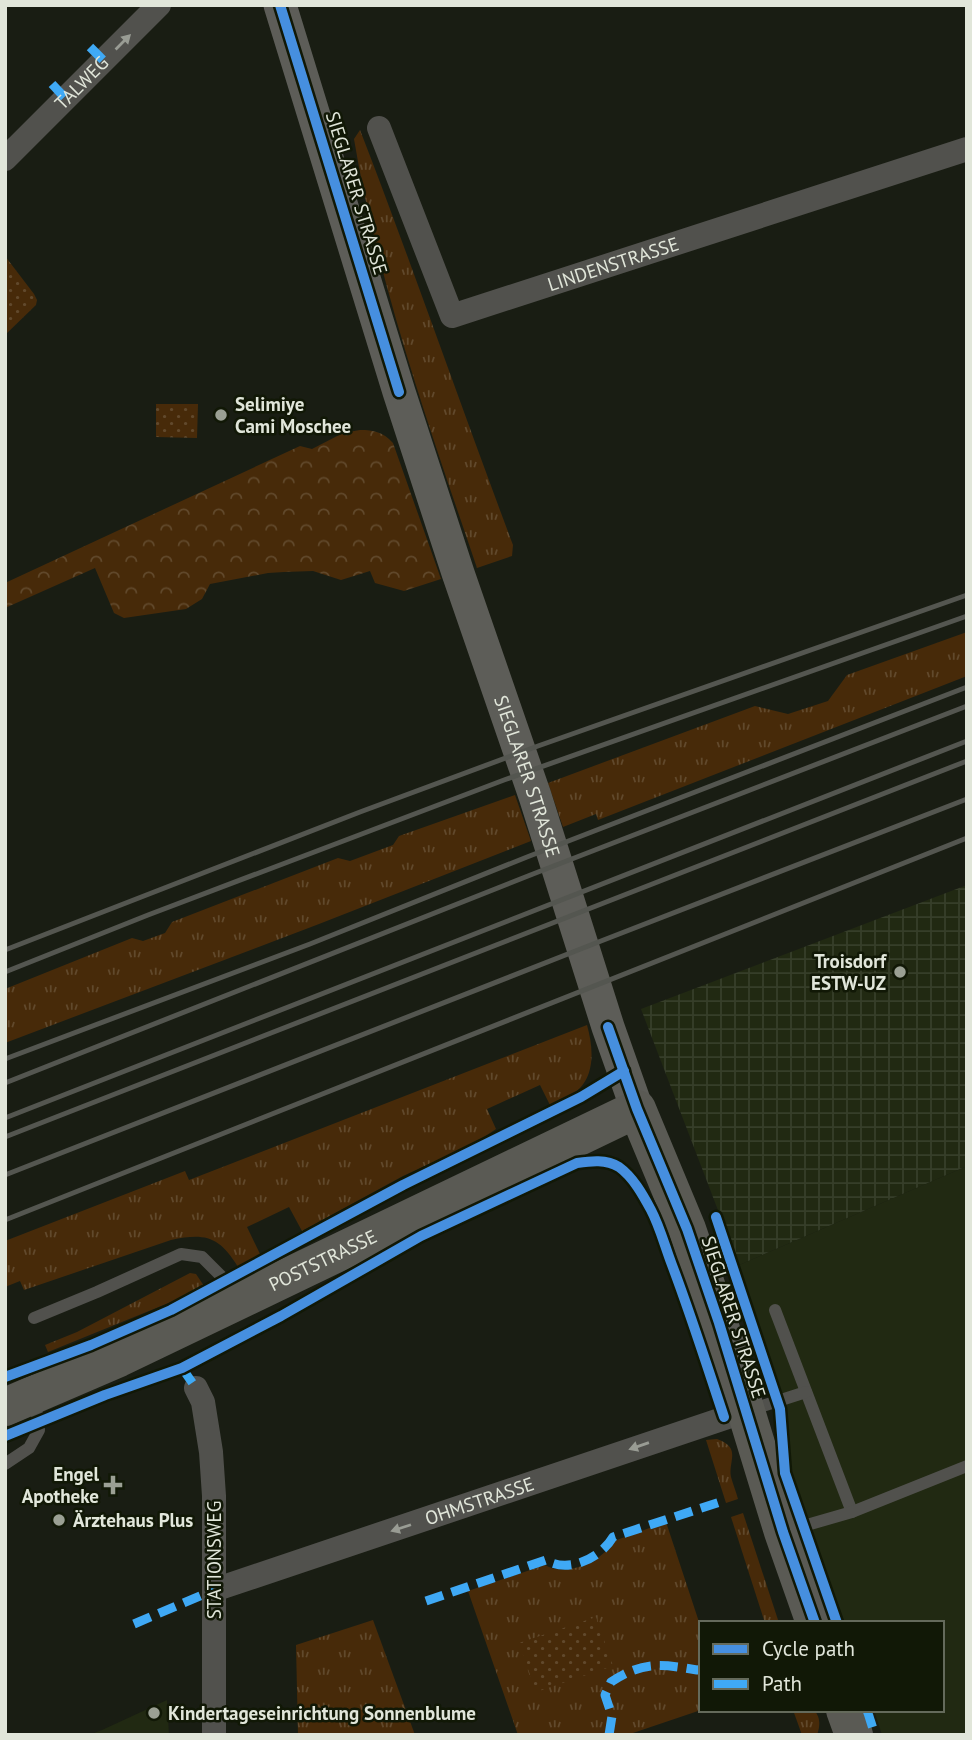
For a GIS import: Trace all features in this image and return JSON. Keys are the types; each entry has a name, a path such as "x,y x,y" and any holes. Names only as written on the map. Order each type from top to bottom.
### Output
{"main road":[{"name":"POSTSTRASSE","path":"20,1401 119,1358 637,1109"},
{"name":"SIEGLARER STRASSE","path":"637,1109 687,1229 719,1323 783,1532 814,1621"},
{"path":"846,1712 853,1735"}],"street":[{"name":"TALWEG","path":"5,159 159,5"},
{"name":"SIEGLARER STRASSE","path":"280,5 411,431 535,796 608,1027 637,1109"},
{"name":"LINDENSTRASSE","path":"379,128 452,316 967,149"},
{"name":"STATIONSWEG","path":"196,1388 203,1402 211,1452 214,1496 214,1735"},
{"name":"OHMSTRASSE","path":"214,1590 746,1410"}],"lane":[{"path":"34,1318 97,1293 181,1254 202,1257 225,1280 238,1301"},
{"path":"775,1310 852,1511"},
{"path":"746,1410 806,1392"},
{"path":"5,1464 29,1448 39,1430 20,1401"},
{"path":"783,1532 852,1511 967,1466"}],"shaded area":[{"path":"967,885 967,1166 739,1265 641,1009"},
{"path":"967,1166 967,1735 882,1735 875,1712 944,1712 944,1621 844,1621 790,1469 787,1416 739,1265"},
{"name":"Kindertageseinrichtung Sonnenblume","path":"167,1700 169,1735 89,1735 102,1730"}],"green space":[{"path":"360,130 513,545 512,556 477,568 391,302 364,193 354,139"},
{"path":"5,256 37,300 36,305 5,335"},
{"path":"156,404 198,404 197,438 156,437"},
{"path":"360,430 378,432 393,443 441,579 404,591 375,583 370,571 341,580 313,571 268,573 210,584 202,599 186,609 124,618 114,613 95,568 5,608 5,583 300,446 312,449 343,433"},
{"path":"967,632 967,676 598,820 596,814 563,827 548,783 755,706 788,714 828,701 847,675"},
{"path":"515,795 531,841 5,1043 5,989 132,938 143,941 165,933 172,922 338,858 350,861 393,845 399,836"},
{"path":"587,1025 592,1054 589,1074 585,1082 570,1096 550,1105 540,1085 487,1109 496,1129 475,1143 403,1176 302,1231 289,1207 247,1227 260,1254 238,1267 217,1243 202,1237 193,1237 171,1240 24,1290 20,1281 5,1287 5,1241 185,1171 189,1180"},
{"path":"190,1273 196,1274 204,1286 48,1352 45,1345 77,1332"},
{"path":"717,1439 732,1451 731,1477 738,1499 726,1503 706,1440"},
{"path":"743,1513 778,1621 764,1621 731,1517"},
{"path":"666,1522 699,1622 699,1711 627,1735 518,1735 468,1591 545,1565 563,1570 583,1565 602,1555 614,1541"},
{"path":"596,1617 613,1666 536,1692 519,1643"},
{"path":"373,1620 415,1735 298,1735 296,1645"},
{"path":"794,1712 815,1712 819,1722 817,1735 802,1735"}],"railway":[{"path":"5,950 538,746 967,595"},
{"path":"5,972 504,780 967,616"},
{"path":"5,1059 310,944 967,687"},
{"path":"5,1083 967,706"},
{"path":"5,1118 967,741"},
{"path":"5,1137 967,761"},
{"path":"5,1175 967,799"},
{"path":"5,1220 967,838"}],"marked path":[{"path":"90,47 104,61"},
{"path":"52,84 66,99"},
{"path":"182,1368 196,1388"},
{"path":"426,1601 546,1560 564,1565 583,1562 601,1551 613,1537 720,1502"},
{"path":"134,1624 214,1590"},
{"path":"609,1735 612,1716 605,1695 611,1682 643,1667 673,1666 699,1670"},
{"path":"868,1712 875,1735"}],"cycle path":[{"path":"280,5 399,392"},
{"path":"608,1027 637,1109 687,1229 719,1323 783,1532 814,1621"},
{"path":"5,1377 91,1345 171,1310 403,1185 581,1097 624,1071"},
{"path":"5,1436 105,1395 182,1368 281,1316 421,1236 577,1163 593,1161 609,1163 624,1171 651,1210 724,1417"},
{"path":"716,1217 780,1409 785,1473 836,1621"}],"place":[{"name":"Selimiye Cami Moschee","path":"221,415"},
{"name":"Troisdorf ESTW-UZ","path":"900,972"},
{"name":"Engel Apotheke","path":"113,1485"},
{"name":"Ärztehaus Plus","path":"59,1520"},
{"name":"Kindertageseinrichtung Sonnenblume","path":"154,1713"}]}
